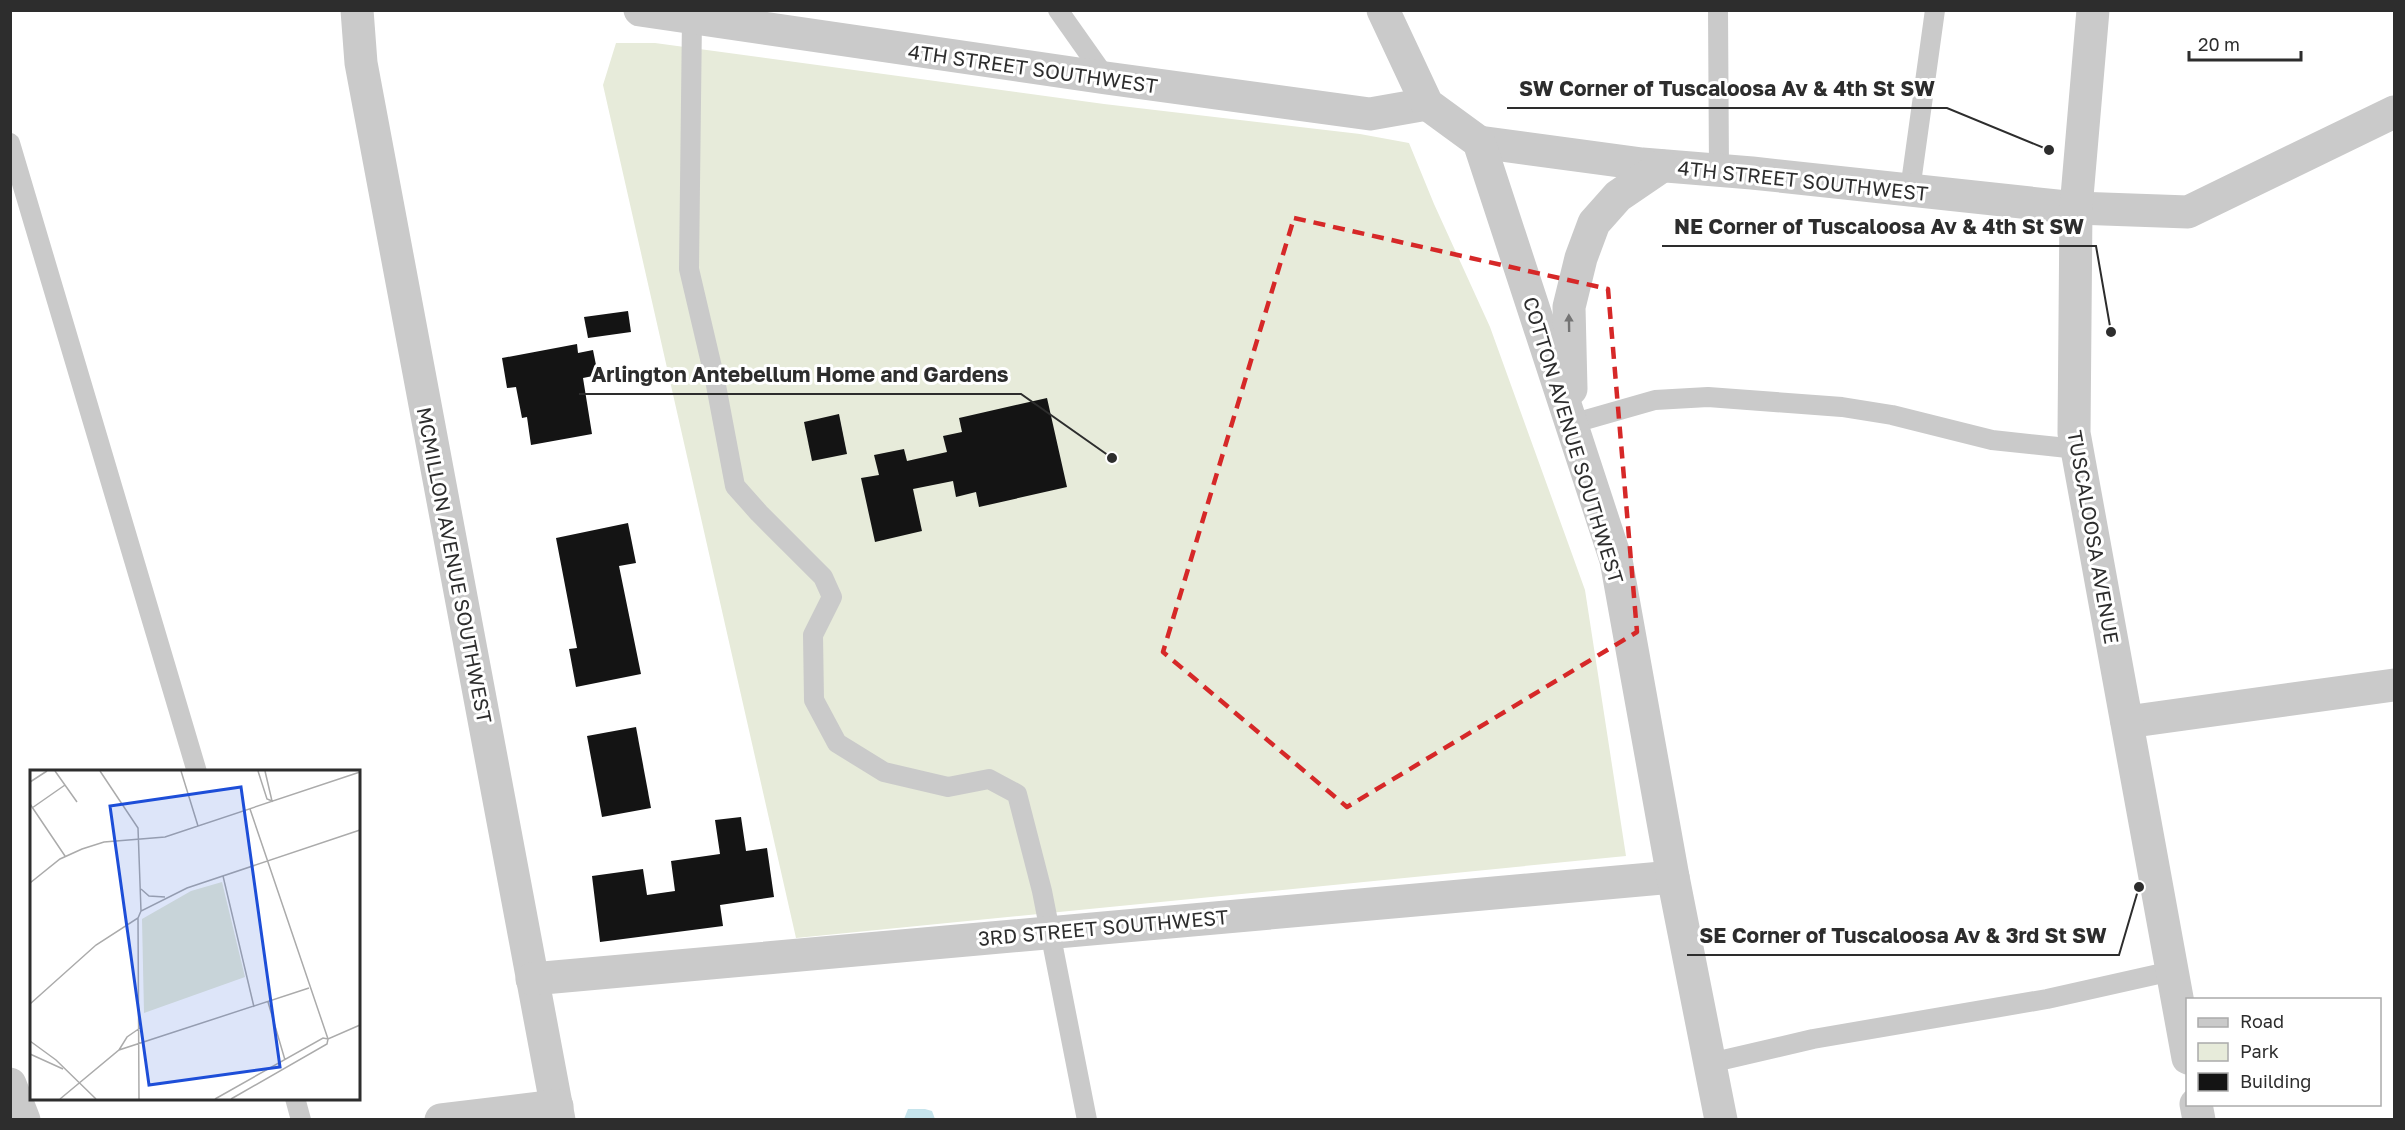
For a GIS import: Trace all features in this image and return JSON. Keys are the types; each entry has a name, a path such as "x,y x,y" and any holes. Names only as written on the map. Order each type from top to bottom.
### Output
{"street":[{"name":"MCMILLON AVENUE SOUTHWEST","path":"357,10 361,63 558,1113"},
{"name":"4TH STREET SOUTHWEST","path":"640,10 1370,114 1426,104"},
{"path":"1383,10 1426,104 1479,142"},
{"name":"TUSCALOOSA AVENUE","path":"2093,10 2076,208 2074,433 2186,1052"},
{"name":"4TH STREET SOUTHWEST","path":"1479,142 1662,166 2076,208 2188,212 2393,116"},
{"name":"COTTON AVENUE SOUTHWEST","path":"1479,142 1616,560 1673,877 1721,1119"},
{"path":"1571,424 1569,307 1581,258 1594,223 1618,196 1662,166"},
{"path":"2127,722 2394,685"},
{"name":"3RD STREET SOUTHWEST","path":"532,979 1673,877"},
{"path":"10,1084 24,1119"},
{"path":"441,1119 558,1113"}],"lane":[{"path":"1058,10 1106,78"},
{"path":"1718,10 1719,171"},
{"path":"1910,190 1935,10"},
{"path":"692,18 689,269 715,380 735,486 823,577 832,597 813,635 814,700 837,743 884,772 948,787 989,779 1017,794 1050,931 1087,1119"},
{"path":"10,143 197,770"},
{"path":"1571,424 1655,400 1708,397 1842,407 1892,415 1992,440 2077,449"},
{"path":"1710,1063 1813,1039 2047,999 2172,971"},
{"path":"296,1100 301,1119"}],"highlighted area":[{"path":"1294,218 1608,289 1637,632 1347,807 1163,652"}],"green space":[{"path":"616,43 655,43 1104,104 1360,134 1409,143 1490,327 1585,590 1626,856 796,938 603,85"}],"water":[{"path":"908,1109 932,1111 935,1119 904,1119"}],"building":[{"path":"628,311 631,332 588,338 584,317"},
{"path":"577,344 578,353 593,350 598,375 583,378 592,434 531,445 527,417 522,418 516,387 507,388 502,358"},
{"path":"1047,398 1067,487 979,507 976,492 956,497 953,481 913,489 922,531 875,542 861,478 879,475 874,455 904,449 907,461 947,452 943,436 962,432 959,418"},
{"path":"839,414 847,454 812,461 804,422"},
{"path":"628,523 636,563 619,566 641,674 576,687 569,649 577,648 556,538"},
{"path":"636,727 651,808 602,817 587,736"},
{"path":"741,817 746,851 767,848 774,897 720,905 723,926 600,942 592,876 643,869 647,895 675,891 671,861 720,854 715,820"}],"place":[{"name":"SW Corner of Tuscaloosa Av & 4th St SW","path":"2049,150"},
{"name":"NE Corner of Tuscaloosa Av & 4th St SW","path":"2111,332"},
{"name":"Arlington Antebellum Home and Gardens","path":"1112,458"},
{"name":"SE Corner of Tuscaloosa Av & 3rd St SW","path":"2139,887"}]}
